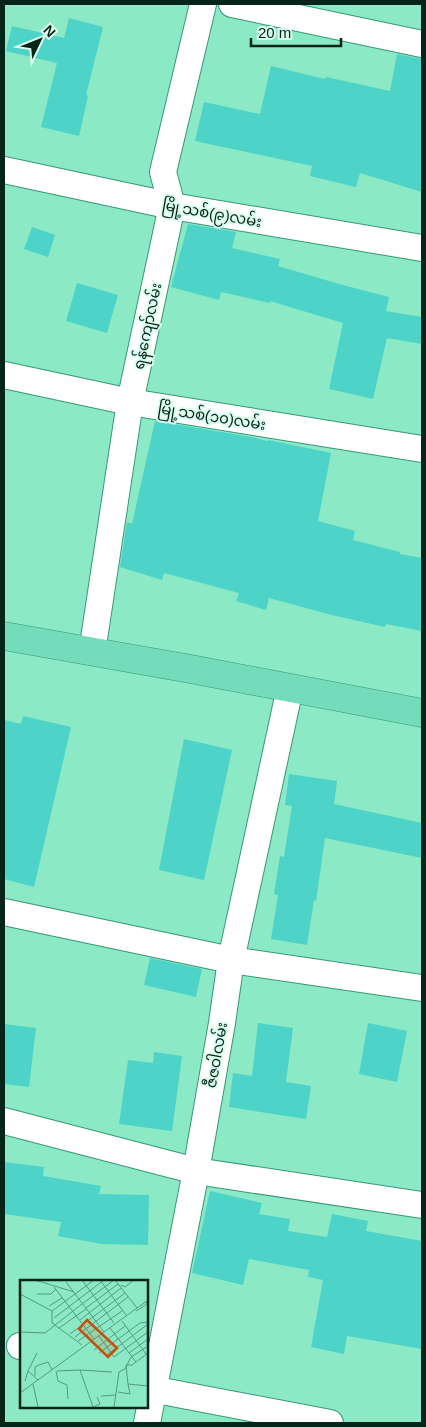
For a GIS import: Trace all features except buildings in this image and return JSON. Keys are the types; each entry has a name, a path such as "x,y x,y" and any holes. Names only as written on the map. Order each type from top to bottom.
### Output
{"highway":[{"path":"4,636 422,713"}],"street":[{"name":"ရန်ကျော်လမ်း","path":"92,652 130,402 172,206 163,172 204,4"},
{"path":"232,4 422,44"},
{"name":"မြို့သစ်(၉)လမ်း","path":"4,170 172,206 422,248"},
{"name":"မြို့သစ်(၁၀)လမ်း","path":"4,374 130,402 422,449"},
{"name":"ဇီဇဝါလမ်း","path":"147,1423 150,1389 196,1171 231,960 290,688"},
{"path":"4,912 231,960 422,988"},
{"path":"4,1121 196,1171 422,1204"},
{"path":"150,1389 330,1423"}]}
